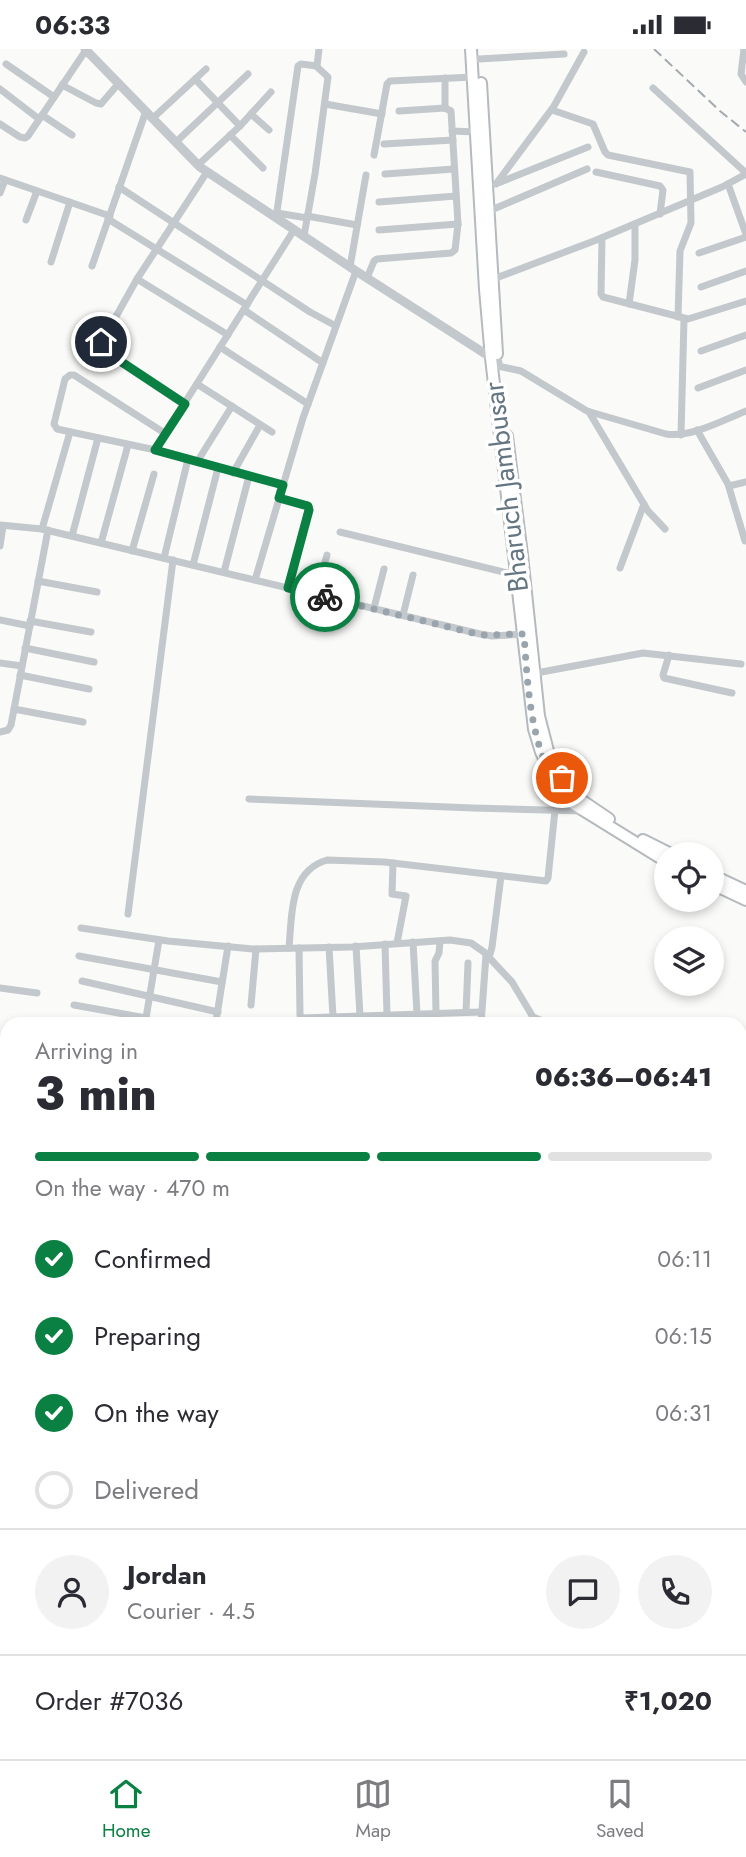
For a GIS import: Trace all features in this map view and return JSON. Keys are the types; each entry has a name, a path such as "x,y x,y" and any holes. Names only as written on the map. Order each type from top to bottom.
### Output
{"main road":[{"name":"Bharuch Jambusar","path":"471,49 476,132 487,186 489,280 495,362 531,675 539,716 548,751 583,811 654,854"},
{"name":"Bharuch Jambusar","path":"479,54 489,211 489,280"},
{"name":"Bharuch Jambusar","path":"508,473 516,575 527,634"},
{"name":"Bharuch Jambusar","path":"574,799 654,844"},
{"path":"724,881 746,891"},
{"path":"724,890 746,900"}],"street":[{"path":"0,124 25,138 86,49 198,165 495,362 521,371 589,412 666,435 681,435 746,411"},
{"path":"316,66 319,49"},
{"path":"744,49 741,74 746,82"},
{"path":"487,186 552,110 584,52"},
{"path":"479,54 564,54"},
{"path":"6,64 54,97"},
{"path":"276,215 298,66 316,66 328,77 304,236"},
{"path":"92,266 119,187 149,115 206,69"},
{"path":"176,142 248,74"},
{"path":"374,155 390,81 473,77"},
{"path":"445,78 445,108"},
{"path":"195,79 240,126"},
{"path":"62,85 102,104 119,83"},
{"path":"489,280 660,214 728,184 746,173 653,88"},
{"path":"0,89 72,135"},
{"path":"198,165 240,126 271,92"},
{"path":"325,104 382,114"},
{"path":"367,278 377,259 453,253 455,250 458,224 451,111 445,108 399,111"},
{"path":"552,110 593,124 608,155 689,171 691,223 680,250 681,435"},
{"path":"251,114 269,130"},
{"path":"384,144 476,132"},
{"path":"230,135 263,168"},
{"path":"487,186 588,147"},
{"path":"385,174 454,169"},
{"path":"489,211 587,169"},
{"path":"185,404 102,349 100,345 137,279 207,171"},
{"path":"596,172 660,186 663,190 660,214"},
{"path":"255,580 308,404 353,269 366,175"},
{"path":"0,193 3,179 109,218 323,363"},
{"path":"699,253 746,235 728,184"},
{"path":"119,187 310,312 336,326"},
{"path":"26,220 37,191"},
{"path":"379,202 456,196"},
{"path":"51,262 70,202"},
{"path":"276,215 357,225"},
{"path":"379,230 458,224"},
{"path":"629,304 635,260 635,224"},
{"path":"155,450 294,230"},
{"path":"602,238 601,296 693,319 746,301"},
{"path":"701,287 746,271"},
{"path":"137,279 228,335"},
{"path":"701,351 746,335"},
{"path":"220,348 308,404"},
{"path":"698,388 746,370"},
{"path":"166,434 74,375 65,379 54,426 57,429 155,450 283,485"},
{"path":"197,384 272,432"},
{"path":"197,462 232,406"},
{"path":"589,412 650,514 666,529"},
{"path":"233,473 260,425"},
{"path":"697,430 729,486 745,541"},
{"path":"0,731 10,727 45,530 70,432"},
{"path":"72,536 98,438"},
{"path":"101,543 128,445"},
{"path":"164,558 188,459"},
{"path":"193,565 218,468"},
{"path":"132,551 154,474"},
{"path":"224,572 248,476"},
{"path":"729,486 746,482"},
{"path":"279,498 309,508 288,588"},
{"path":"620,568 644,504"},
{"path":"0,546 1,526 45,530 486,635 527,634"},
{"path":"340,532 516,575"},
{"path":"316,594 327,555"},
{"path":"128,914 173,560"},
{"path":"374,608 384,569"},
{"path":"403,615 413,575"},
{"path":"38,581 97,592"},
{"path":"0,620 90,632"},
{"path":"25,648 94,662"},
{"path":"531,675 639,653 741,664"},
{"path":"669,655 664,678 732,693"},
{"path":"0,663 89,688"},
{"path":"14,709 83,723"},
{"path":"250,799 583,811"},
{"path":"289,948 297,887 311,867 327,860 393,863 544,881 547,880 555,810"},
{"path":"393,863 392,894 406,896 397,943"},
{"path":"481,1017 501,876"},
{"path":"81,928 159,940 256,949 454,940 471,943 488,956 514,984 533,1017"},
{"path":"146,1017 159,940"},
{"path":"436,1013 435,961 440,941"},
{"path":"412,943 422,1017"},
{"path":"385,944 387,1015"},
{"path":"217,1017 228,946"},
{"path":"356,946 360,1016"},
{"path":"329,947 333,1017"},
{"path":"299,948 302,1017"},
{"path":"251,1005 256,949"},
{"path":"79,956 222,982"},
{"path":"466,1012 468,963"},
{"path":"82,981 218,1011"},
{"path":"0,988 37,993"},
{"path":"74,1005 127,1017"},
{"path":"356,1017 481,1012"}],"railway":[{"path":"654,49 746,132"}],"way so far":[{"path":"325,597 481,635 524,634 534,729 541,753 558,786 570,802 578,797 562,778"}],"route":[{"path":"101,342 102,349 185,404 155,450 283,485 279,498 308,506 288,588 325,597"}]}
